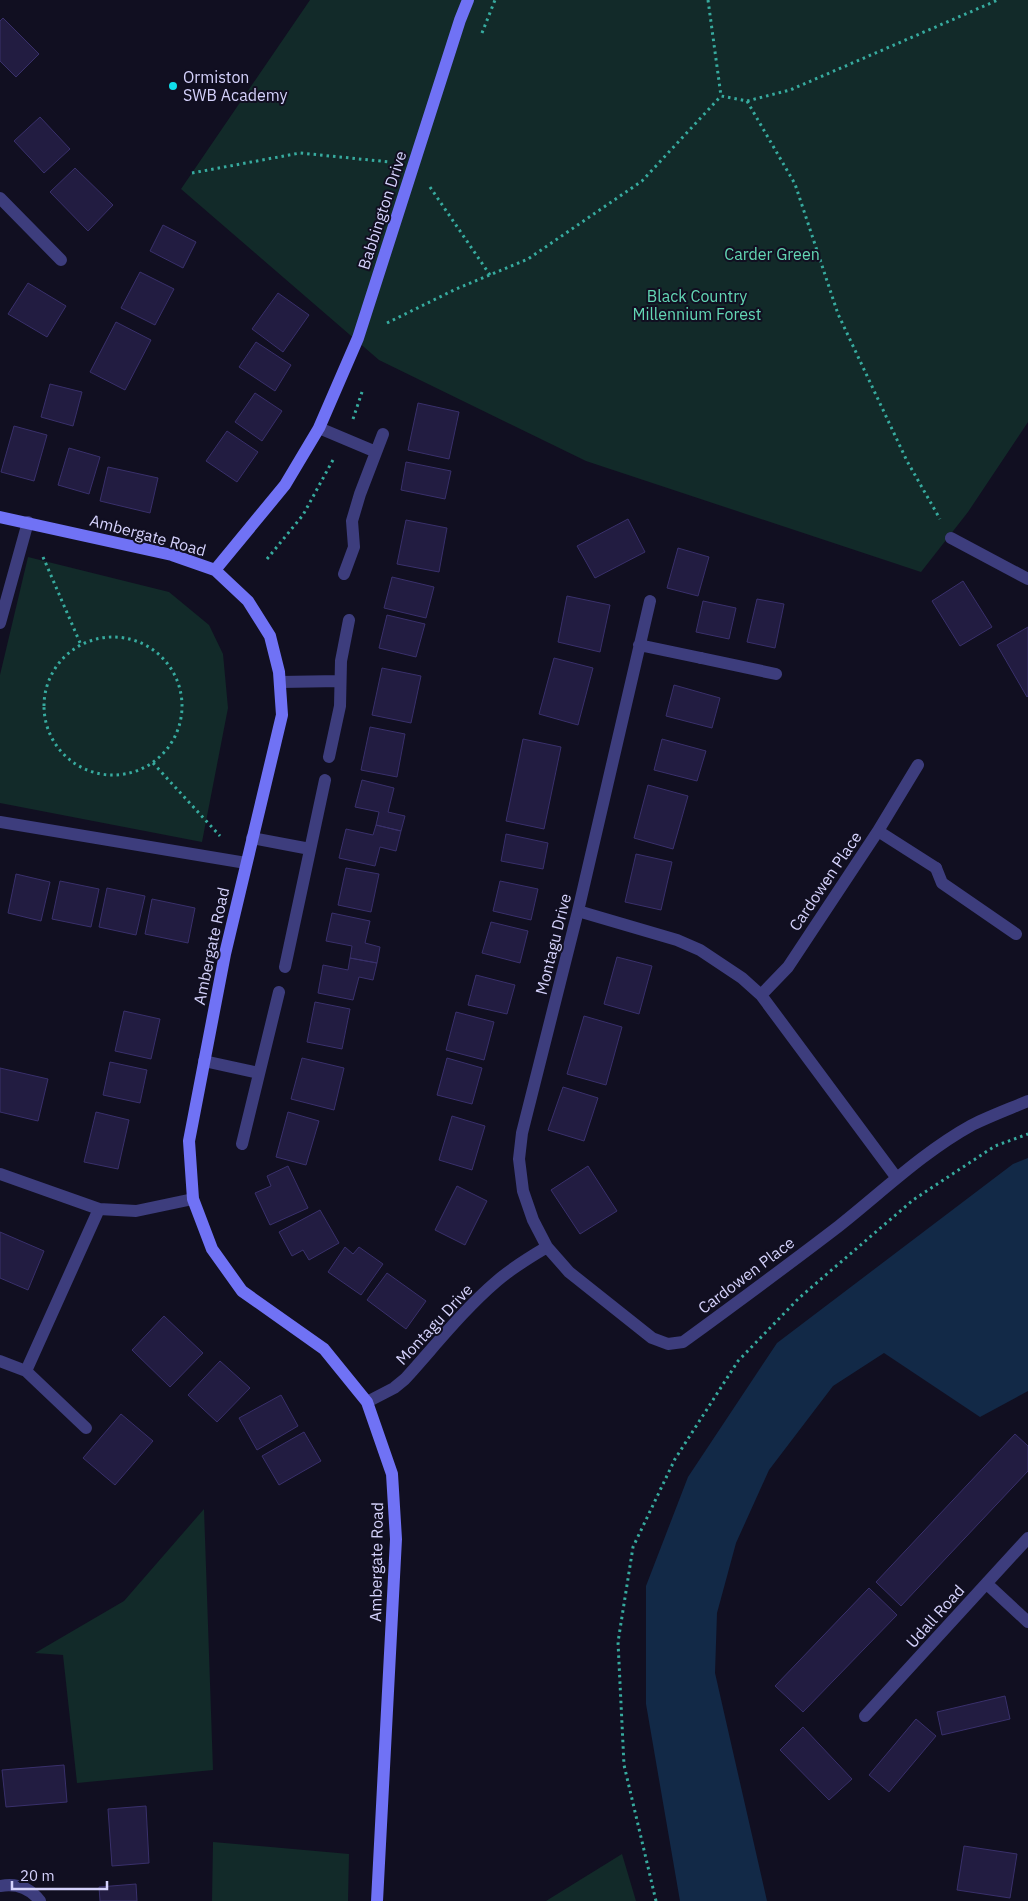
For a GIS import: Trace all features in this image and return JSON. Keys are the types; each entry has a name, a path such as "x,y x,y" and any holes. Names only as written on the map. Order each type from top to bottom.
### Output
{"street":[{"name":"Babbington Drive","path":"214,570 285,485 319,428 358,338 468,0"},
{"path":"0,198 61,260"},
{"path":"319,428 376,452"},
{"path":"344,574 354,547 352,521 360,494 383,434"},
{"name":"Ambergate Road","path":"0,517 172,554 214,570 248,602 270,636 279,672 282,715 225,954 189,1141 192,1198 212,1249 242,1291 324,1349 367,1402 392,1474 396,1539 377,1901"},
{"path":"0,623 28,522"},
{"path":"951,538 1028,580"},
{"name":"Montagu Drive","path":"609,1303 569,1272 547,1247 533,1220 523,1190 519,1159 521,1142 578,911 650,600"},
{"path":"329,757 340,706 341,661 349,620"},
{"path":"639,645 776,674"},
{"path":"280,682 340,681"},
{"name":"Cardowen Place","path":"761,995 788,967 878,830 918,765"},
{"path":"285,967 324,780"},
{"path":"0,822 246,863"},
{"name":"Cardowen Place","path":"878,830 936,868 942,883 1016,934"},
{"path":"252,838 310,849"},
{"path":"578,911 677,940 723,964 742,978 761,995 896,1178"},
{"path":"242,1144 279,992"},
{"path":"204,1061 259,1073"},
{"name":"Cardowen Place","path":"609,1303 652,1338 668,1344 683,1342 786,1268 896,1178 972,1125 1028,1101"},
{"path":"0,1174 99,1209 136,1211 192,1198"},
{"path":"26,1371 99,1209"},
{"name":"Montagu Drive","path":"367,1402 394,1388 405,1379 479,1297 518,1265 547,1247"},
{"path":"0,1361 26,1371 86,1428"},
{"name":"Udall Road","path":"866,1716 1028,1538"},
{"path":"987,1584 1028,1622"},
{"path":"0,1886 10,1884 30,1890 40,1901"}],"path":[{"path":"708,0 721,96"},
{"path":"721,96 746,101 790,90 998,0"},
{"path":"358,338 456,289 528,259 642,181 721,96"},
{"path":"746,101 794,184 838,314 908,461 951,538"},
{"path":"192,173 300,153 414,164 490,275"},
{"path":"28,522 81,645"},
{"path":"99,638 118,638 136,641 153,650 167,663 176,679 181,697 182,716 176,734 166,750 152,763 136,772 117,775 98,774 80,768 65,757 53,742 46,725 43,706 46,688 53,670 65,656 81,645 99,638"},
{"path":"152,763 246,863"},
{"path":"656,1901 624,1765 618,1642 633,1546 675,1459 738,1361 798,1298 913,1200 995,1146 1028,1134"}],"green space":[{"name":"Carder Green","path":"310,0 1028,0 1028,422 968,512 921,572 586,461 379,360 181,189"},
{"path":"28,557 169,592 209,625 223,654 228,708 202,842 0,803 0,675"},
{"path":"204,1509 213,1770 77,1783 63,1655 35,1653 124,1601"},
{"path":"213,1842 349,1854 348,1901 212,1901"},
{"path":"622,1854 636,1901 546,1901"}],"water":[{"path":"1028,1158 1028,1391 980,1417 884,1353 833,1386 769,1470 736,1543 717,1613 715,1673 767,1901 680,1901 646,1704 646,1586 688,1477 777,1343 1013,1164"}],"building":[{"path":"3,18 39,54 16,77 0,61 0,21"},
{"path":"40,117 70,149 44,173 14,141"},
{"path":"75,168 113,205 88,231 50,192"},
{"path":"163,225 196,242 183,268 150,251"},
{"path":"140,272 174,289 155,325 121,308"},
{"path":"28,283 66,306 47,337 8,314"},
{"path":"278,293 309,315 283,352 252,329"},
{"path":"116,322 151,340 125,390 90,372"},
{"path":"256,342 291,365 275,391 239,367"},
{"path":"50,384 82,392 73,426 41,417"},
{"path":"255,393 282,411 262,441 235,422"},
{"path":"418,403 459,412 449,459 408,450"},
{"path":"14,426 47,435 34,481 1,472"},
{"path":"227,431 258,452 237,482 206,461"},
{"path":"69,448 100,457 89,494 58,485"},
{"path":"406,462 451,471 445,499 401,490"},
{"path":"108,467 158,478 150,513 100,501"},
{"path":"628,519 645,552 595,578 577,546"},
{"path":"406,520 447,528 439,572 397,564"},
{"path":"678,548 709,557 698,596 667,588"},
{"path":"392,577 434,587 426,618 384,608"},
{"path":"963,581 992,627 960,646 932,601"},
{"path":"567,596 610,605 600,652 558,642"},
{"path":"757,599 784,604 775,648 747,642"},
{"path":"703,601 736,608 729,639 696,632"},
{"path":"387,615 425,624 416,657 379,648"},
{"path":"1028,627 1028,696 1027,697 997,645"},
{"path":"554,658 593,668 578,725 539,714"},
{"path":"382,668 421,676 411,723 372,715"},
{"path":"674,685 720,698 712,728 666,716"},
{"path":"370,727 405,734 397,777 361,770"},
{"path":"523,739 561,747 544,829 506,821"},
{"path":"662,739 706,751 697,781 654,770"},
{"path":"362,780 394,788 388,812 405,816 401,831 376,825 379,812 355,807"},
{"path":"648,785 688,796 673,849 634,838"},
{"path":"376,825 401,831 396,851 380,847 375,866 339,858 346,829 373,835"},
{"path":"506,834 548,843 543,869 501,861"},
{"path":"636,854 672,862 661,910 625,902"},
{"path":"346,868 379,874 371,912 338,905"},
{"path":"16,874 50,882 41,921 8,913"},
{"path":"60,881 99,889 91,927 52,919"},
{"path":"500,881 538,889 531,920 493,911"},
{"path":"107,888 145,896 136,935 99,927"},
{"path":"152,899 195,908 188,943 145,934"},
{"path":"332,913 370,921 365,943 380,947 377,963 350,958 352,946 326,941"},
{"path":"491,922 528,931 520,963 482,953"},
{"path":"617,957 652,966 639,1014 604,1004"},
{"path":"350,958 377,963 373,980 359,977 353,1000 318,993 323,965 348,970"},
{"path":"476,975 515,985 507,1014 468,1005"},
{"path":"315,1002 350,1009 342,1049 307,1042"},
{"path":"124,1011 160,1019 151,1059 115,1051"},
{"path":"456,1012 494,1022 484,1060 446,1050"},
{"path":"584,1016 622,1027 606,1085 567,1074"},
{"path":"302,1058 344,1068 334,1110 291,1099"},
{"path":"447,1058 482,1068 472,1104 437,1095"},
{"path":"110,1062 147,1070 140,1103 103,1095"},
{"path":"0,1068 48,1079 38,1121 0,1112"},
{"path":"563,1087 598,1098 584,1141 548,1130"},
{"path":"96,1112 129,1120 118,1169 84,1162"},
{"path":"288,1112 319,1121 306,1165 276,1157"},
{"path":"452,1116 485,1126 472,1170 439,1160"},
{"path":"288,1166 308,1208 270,1225 255,1193 271,1186 267,1176"},
{"path":"588,1166 617,1211 580,1234 551,1190"},
{"path":"457,1186 487,1201 465,1245 435,1230"},
{"path":"320,1210 339,1243 309,1260 303,1250 292,1256 279,1232"},
{"path":"0,1232 44,1251 28,1290 0,1278"},
{"path":"345,1247 353,1254 359,1247 383,1264 361,1295 328,1272"},
{"path":"387,1273 426,1301 406,1329 367,1300"},
{"path":"164,1316 203,1353 170,1387 132,1350"},
{"path":"220,1361 250,1388 217,1422 188,1395"},
{"path":"281,1395 298,1426 257,1450 239,1418"},
{"path":"121,1414 153,1441 115,1485 83,1458"},
{"path":"304,1432 321,1461 279,1485 262,1456"},
{"path":"1015,1434 1028,1446 1028,1471 901,1606 876,1582"},
{"path":"869,1588 897,1615 803,1712 775,1686"},
{"path":"1005,1696 1010,1719 942,1735 937,1712"},
{"path":"916,1719 936,1736 889,1792 869,1775"},
{"path":"803,1727 852,1779 829,1800 780,1750"},
{"path":"64,1765 67,1802 6,1807 2,1770"},
{"path":"146,1806 149,1863 112,1866 108,1809"},
{"path":"964,1846 1017,1854 1010,1898 957,1890"},
{"path":"136,1884 137,1901 100,1901 99,1887"}],"place":[{"name":"Ormiston SWB Academy","path":"173,86"}],"park label":[{"name":"Black Country Millennium Forest","path":"697,305"}]}
